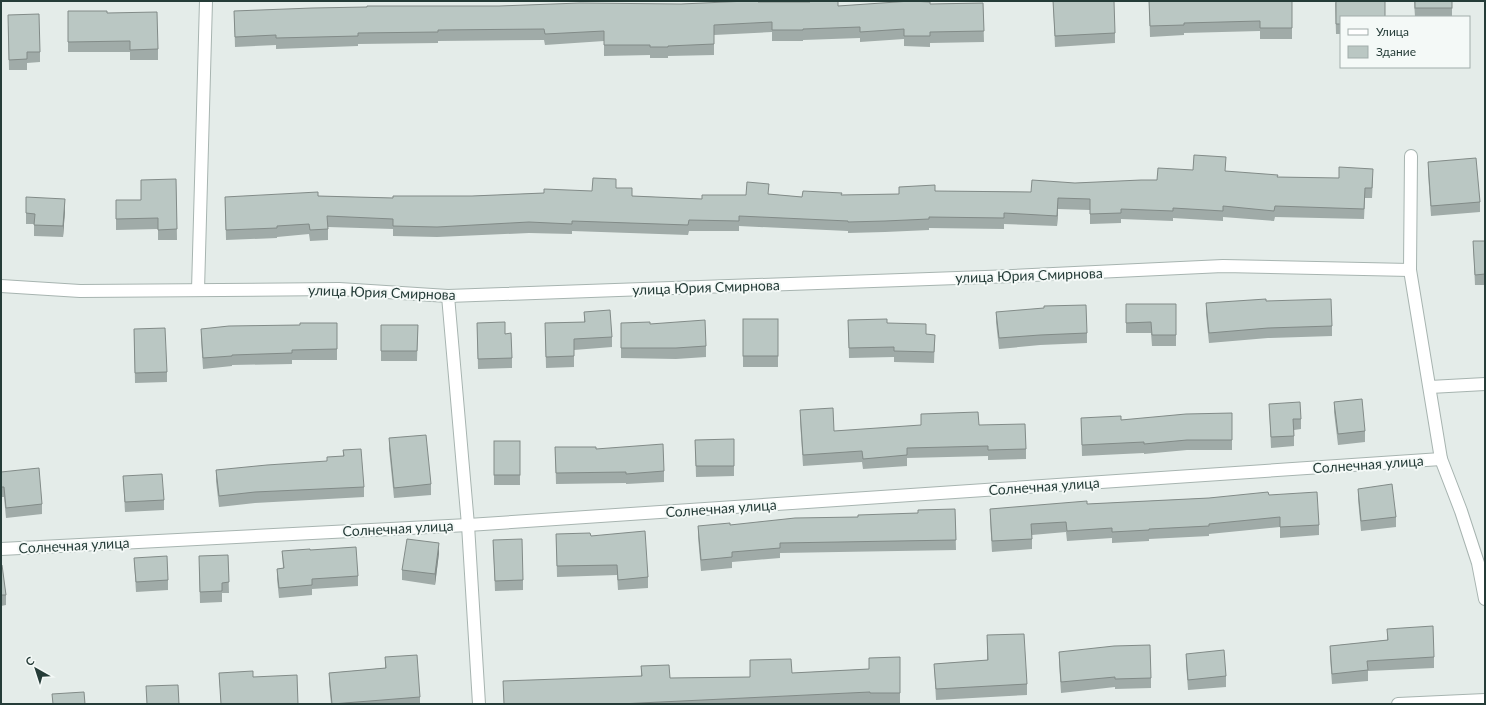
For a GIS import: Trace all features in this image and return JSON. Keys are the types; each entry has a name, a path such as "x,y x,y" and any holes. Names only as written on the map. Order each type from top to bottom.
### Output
{"street":[{"path":"198,290 206,1"},
{"path":"1411,156 1410,270 1441,459 1461,511 1478,563 1485,599"},
{"name":"улица Юрия Смирнова","path":"1,286 80,291 339,289 448,296 1012,276 1223,266 1410,270"},
{"path":"448,296 468,525 479,704"},
{"path":"1430,387 1485,384"},
{"name":"Солнечная улица","path":"1,549 468,525 1441,459"},
{"path":"1398,704 1485,700"}],"building":[{"path":"748,1 838,1 838,6 911,1 930,2 930,4 983,3 984,31 930,32 930,36 904,36 904,29 860,32 860,27 772,30 772,22 714,25 714,44 668,47 650,47 650,45 604,45 604,31 545,34 544,29 438,30 438,32 358,33 358,36 276,38 276,35 235,37 234,11 367,6 499,6 580,3 681,4"},
{"path":"1053,1 1114,1 1115,33 1055,36"},
{"path":"1149,1 1292,1 1292,28 1260,28 1260,21 1184,23 1184,25 1150,26"},
{"path":"1336,1 1385,1 1385,16 1340,16 1340,24 1336,24"},
{"path":"1415,1 1452,1 1452,8 1415,8"},
{"path":"68,11 107,11 107,13 157,12 158,49 130,50 130,41 68,42"},
{"path":"39,14 40,52 27,52 27,59 9,60 8,15"},
{"path":"1194,155 1226,157 1225,171 1278,175 1277,177 1339,178 1339,167 1373,169 1372,188 1365,188 1364,209 1275,206 1274,211 1223,206 1223,211 1173,208 1173,211 1121,209 1121,213 1090,214 1090,199 1058,198 1057,216 1004,213 1004,218 929,217 929,219 848,222 739,216 739,221 689,220 688,225 572,221 572,224 529,222 437,227 393,226 393,219 327,216 328,229 310,230 309,224 277,226 277,228 226,230 225,197 318,192 318,196 393,198 393,196 472,196 544,193 544,189 592,191 593,178 616,179 616,188 632,188 632,196 702,199 702,195 746,195 747,182 769,184 768,194 802,197 803,191 842,193 841,195 899,194 899,187 935,185 935,191 1031,192 1032,180 1075,183 1157,180 1158,168 1193,170"},
{"path":"1476,158 1480,202 1431,206 1428,162"},
{"path":"176,179 177,229 158,230 158,218 116,219 116,200 141,200 141,180"},
{"path":"26,197 65,199 63,226 34,225 35,214 26,213"},
{"path":"1473,241 1485,241 1485,274 1475,275"},
{"path":"1266,299 1266,301 1331,299 1332,326 1268,328 1209,333 1206,303"},
{"path":"1126,304 1176,304 1176,335 1152,335 1151,322 1126,323"},
{"path":"1086,305 1087,333 999,338 996,312 1044,308 1044,306"},
{"path":"610,310 612,337 574,339 574,356 546,357 545,323 585,322 584,312"},
{"path":"743,319 778,319 778,356 743,356"},
{"path":"887,319 887,323 926,324 926,334 935,335 934,352 894,351 894,347 849,348 848,320"},
{"path":"705,320 706,346 676,348 621,348 621,323 650,322 650,324"},
{"path":"505,322 505,334 511,333 512,358 478,359 477,323"},
{"path":"300,323 337,323 337,349 292,350 292,353 232,355 203,358 201,329 229,326 300,325"},
{"path":"381,325 418,325 417,351 381,351"},
{"path":"165,328 167,372 135,373 134,329"},
{"path":"1362,399 1365,431 1338,434 1334,402"},
{"path":"1300,402 1301,419 1293,419 1294,436 1271,437 1269,404"},
{"path":"833,408 834,431 921,425 921,414 978,412 979,425 1025,424 1026,449 988,450 988,446 907,448 907,455 863,459 862,451 803,455 800,410"},
{"path":"1232,413 1232,440 1187,440 1144,444 1144,442 1082,445 1081,418 1121,416 1121,420 1186,414"},
{"path":"426,435 431,484 394,488 389,438"},
{"path":"734,439 734,466 696,466 695,440"},
{"path":"494,441 520,441 520,475 494,475"},
{"path":"663,444 664,471 626,474 626,472 556,473 555,447 596,447 596,449"},
{"path":"361,449 364,487 255,492 219,496 216,470 327,461 327,457 344,456 343,450"},
{"path":"39,468 42,504 6,508 4,487 1,487 1,472"},
{"path":"162,474 164,500 125,502 123,476"},
{"path":"1392,484 1396,517 1361,521 1358,489"},
{"path":"1268,492 1269,495 1317,492 1319,525 1280,527 1280,517 1209,524 1209,526 1112,532 1112,528 1067,531 1066,522 1031,524 1032,539 992,541 990,509 1087,501 1087,504 1209,498"},
{"path":"955,509 956,540 780,543 780,548 732,552 732,557 701,560 698,526 730,523 730,525 795,518 858,517 858,515 918,513 918,510"},
{"path":"645,531 648,577 618,580 617,565 557,566 556,534 590,533 591,536"},
{"path":"407,539 439,543 435,574 402,570"},
{"path":"522,539 523,580 495,581 493,540"},
{"path":"356,547 358,576 312,579 312,585 279,588 277,569 284,568 282,551"},
{"path":"228,555 229,582 222,583 222,591 200,592 199,556"},
{"path":"167,556 168,580 136,582 134,558"},
{"path":"2,565 6,595 1,595"},
{"path":"1433,626 1434,657 1367,661 1368,670 1332,674 1330,646 1388,640 1387,629"},
{"path":"1024,634 1027,684 936,689 934,664 988,660 987,635"},
{"path":"1150,645 1151,678 1115,679 1115,677 1061,682 1059,652 1114,646"},
{"path":"1224,650 1226,676 1188,680 1186,654"},
{"path":"417,655 420,697 332,704 329,673 386,668 385,657"},
{"path":"900,657 900,693 870,692 619,704 504,704 503,681 642,676 641,666 669,665 670,678 750,677 750,660 791,659 792,673 869,669 869,658"},
{"path":"253,671 253,677 297,675 298,704 221,704 219,673"},
{"path":"178,685 179,704 147,704 146,686"},
{"path":"84,692 85,704 53,704 52,694"}]}
